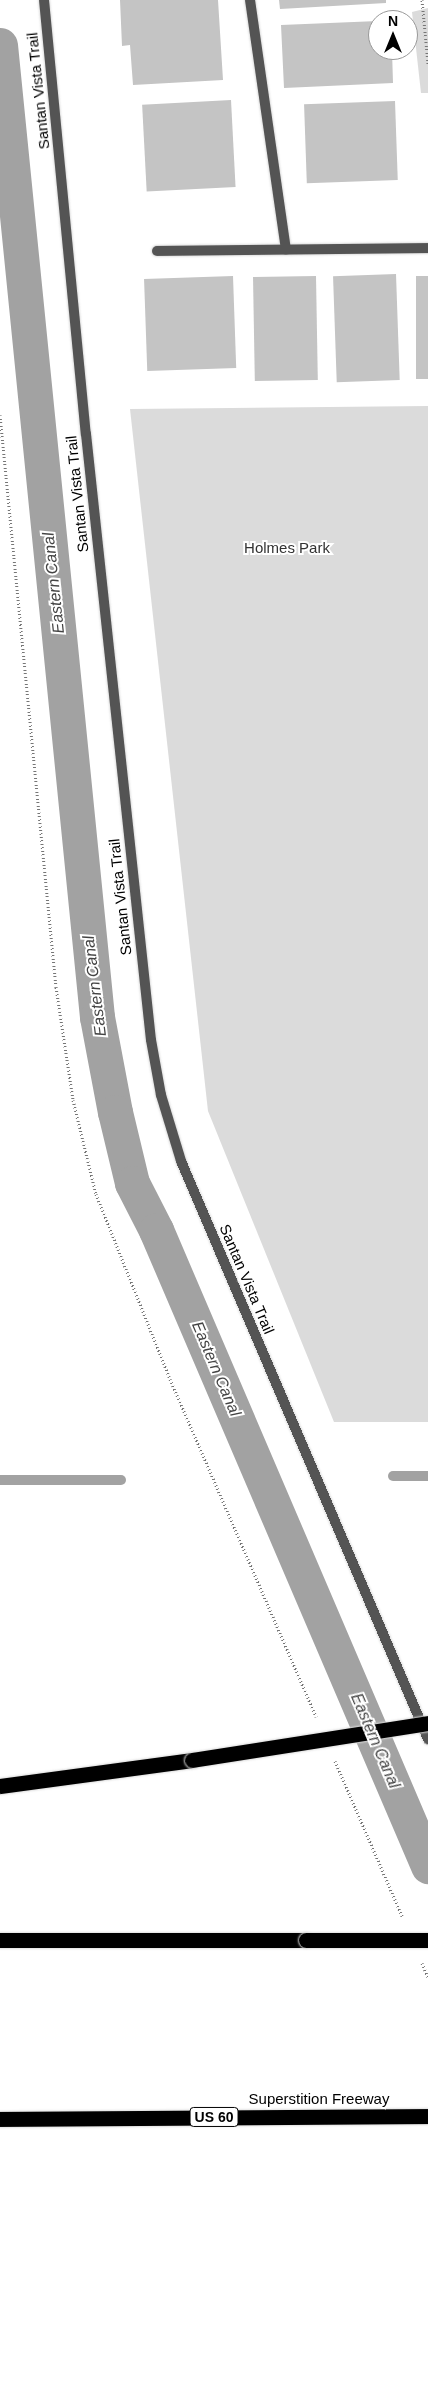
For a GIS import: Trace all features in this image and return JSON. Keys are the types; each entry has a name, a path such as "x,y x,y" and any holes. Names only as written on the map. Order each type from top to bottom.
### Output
{"highway":[{"path":"0,1786 192,1760 428,1723"},
{"path":"0,1940 428,1940"},
{"name":"Superstition Freeway","path":"0,2119 428,2116"}],"lane":[{"name":"Santan Vista Trail","path":"44,0 88,454 151,1040 161,1095 184,1170 428,1739"},
{"path":"250,0 286,249"},
{"path":"157,250 428,248"}],"path":[{"path":"422,0 428,64"},
{"path":"0,415 56,987 74,1100 96,1194 170,1379 318,1723"},
{"path":"334,1759 404,1922"},
{"path":"420,1958 428,1977"}],"green space":[{"path":"428,8 428,93 421,93 417,60 418,10"},
{"name":"Holmes Park","path":"428,406 428,1422 334,1422 208,1111 130,409"}],"building":[{"path":"120,0 218,0 223,80 133,85 130,45 122,46"},
{"path":"279,0 386,0 386,3 280,9"},
{"path":"368,21 368,60 392,60 393,83 284,88 281,25"},
{"path":"231,100 236,187 147,192 142,105"},
{"path":"395,101 398,180 307,183 304,104"},
{"path":"396,274 400,380 337,382 333,276"},
{"path":"233,276 236,368 147,371 144,279"},
{"path":"316,276 318,380 255,381 253,277"},
{"path":"416,276 428,276 428,379 416,379"}],"waterway":[{"name":"Eastern Canal","path":"0,45 97,1017 115,1112 132,1183 156,1230 428,1866"},
{"path":"393,1476 428,1476"},
{"path":"0,1480 121,1480"}]}
